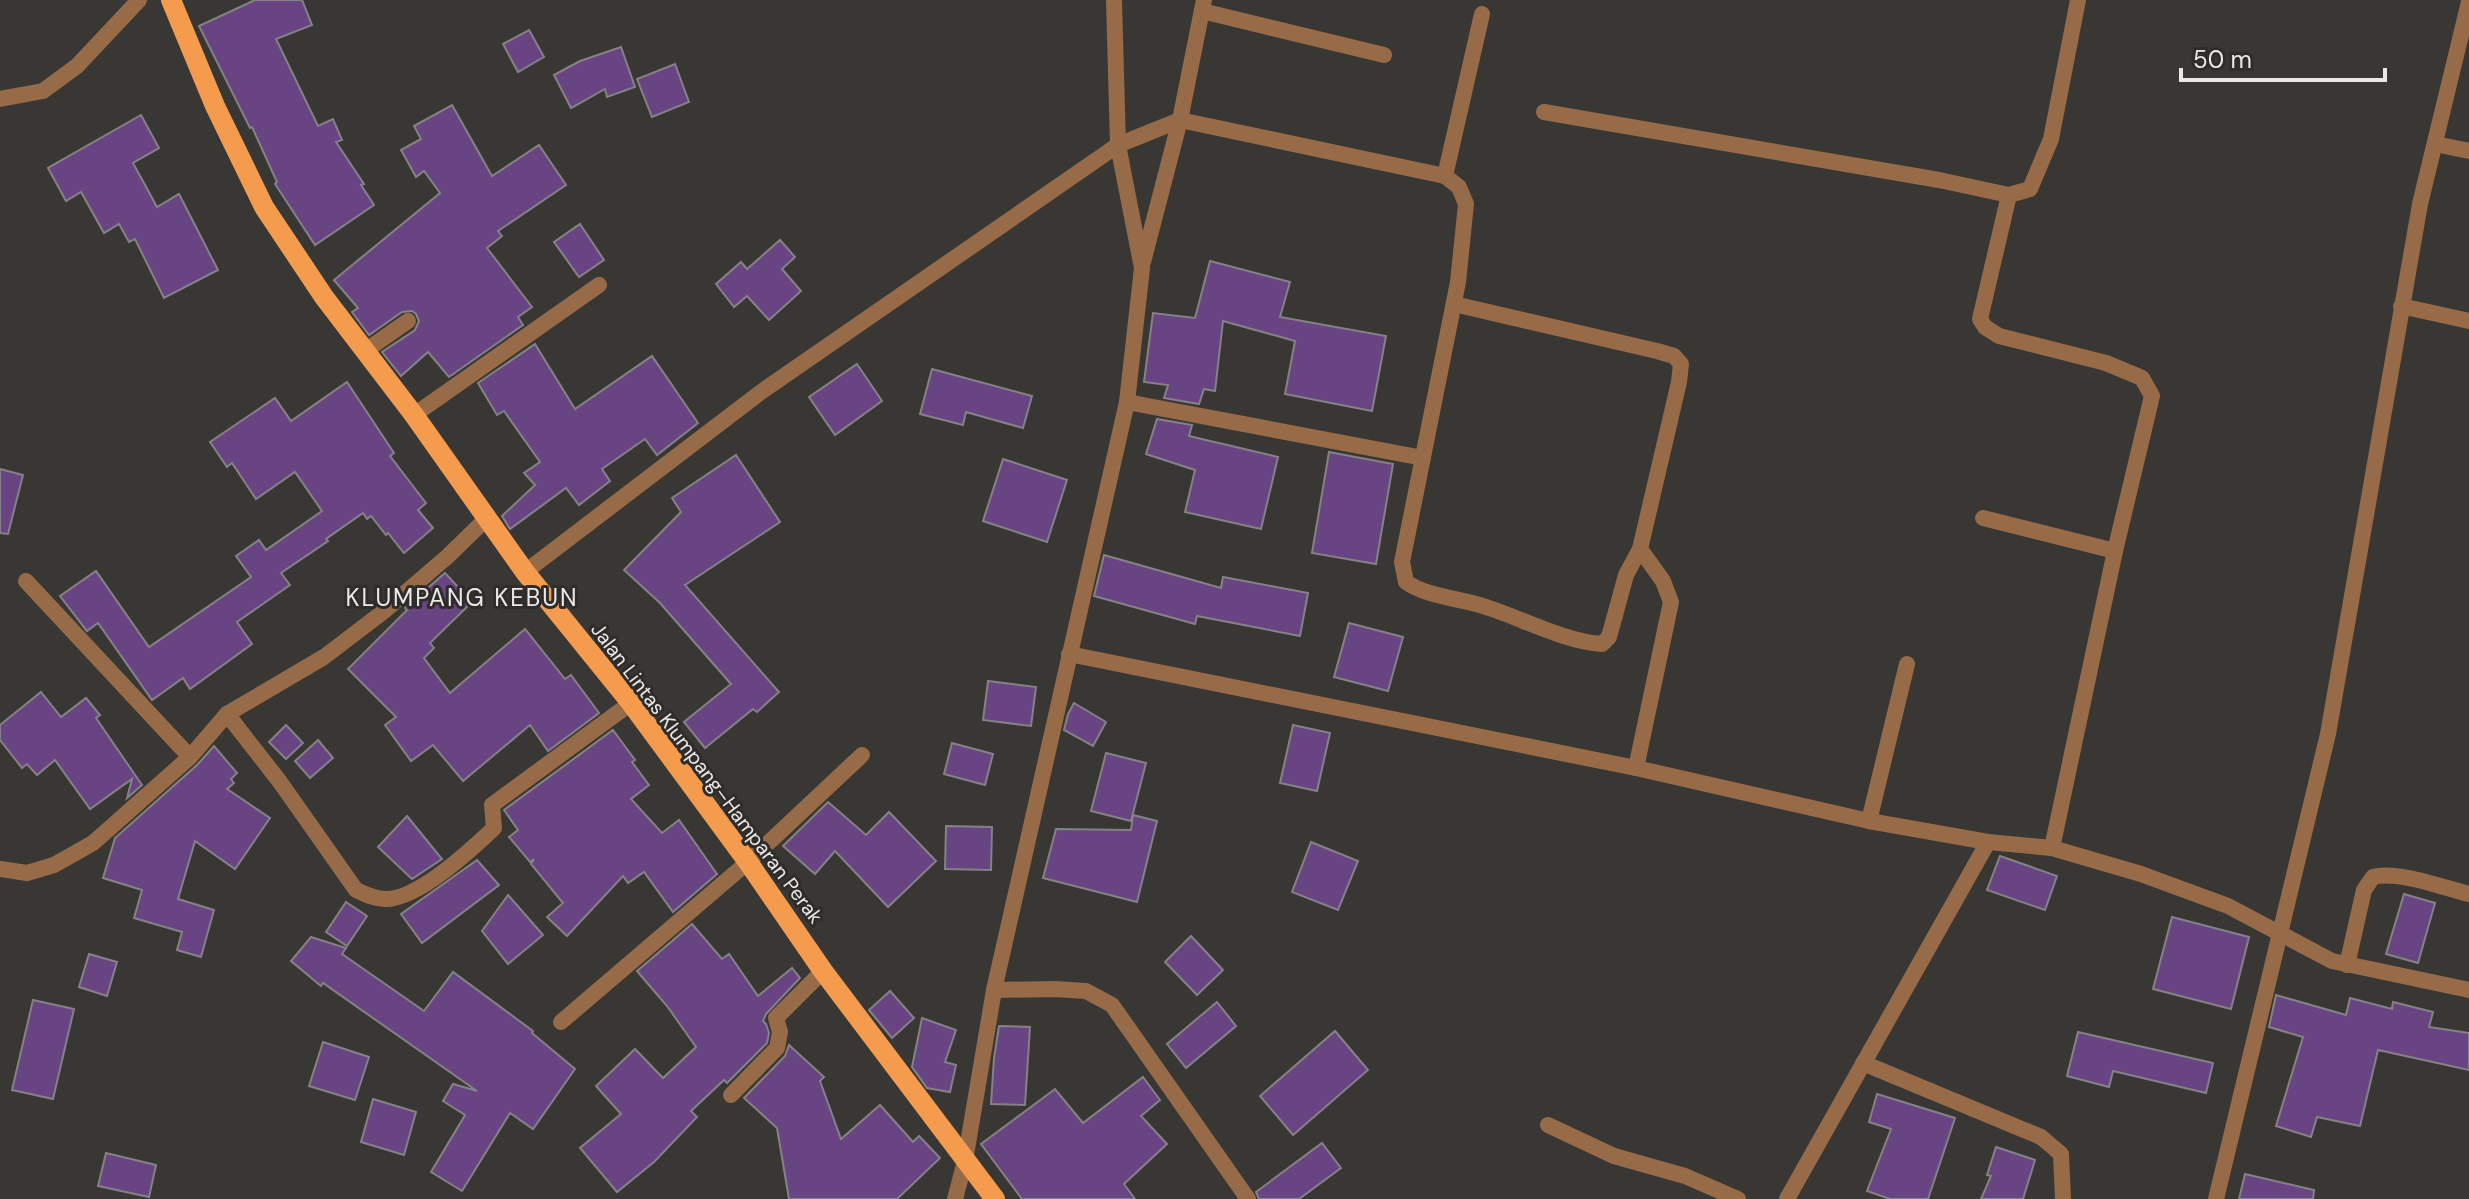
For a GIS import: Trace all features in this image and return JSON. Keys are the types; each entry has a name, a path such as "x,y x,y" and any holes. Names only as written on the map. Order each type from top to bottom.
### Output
{"main road":[{"name":"Jalan Lintas Klumpang–Hamparan Perak","path":"171,0 215,106 264,207 324,297 414,415 525,572 631,703 748,862 823,971 995,1199"}],"street":[{"path":"0,99 43,91 77,66 139,0"},
{"path":"1114,0 1118,145 1142,268"},
{"path":"1544,112 1939,180 2009,195 2030,189 2051,139 2078,0"},
{"path":"2216,1199 2328,734 2420,204 2469,2"},
{"path":"955,1199 965,1161 994,990 1127,402 1142,268 1180,120 1203,5 1384,55"},
{"path":"1445,176 1482,14"},
{"path":"525,572 773,384 1118,145 1180,120 1445,176 1459,187 1466,204 1454,304 1402,562 1404,578 1410,585 1493,608 1558,633 1602,644 1609,637 1626,575 1640,549 1681,364 1674,356 1657,351 1454,304"},
{"path":"2435,144 2469,151"},
{"path":"2009,195 1980,319 1985,327 1999,336 2106,363 2142,378 2152,396 2115,551 2052,848"},
{"path":"414,415 599,285"},
{"path":"2401,306 2469,321"},
{"path":"365,351 408,321"},
{"path":"1127,402 1423,458"},
{"path":"1983,518 2115,551"},
{"path":"0,869 27,873 54,865 93,843 190,757 227,714 324,657 383,612 486,519"},
{"path":"1636,768 1671,602 1663,581 1640,549"},
{"path":"26,581 190,757"},
{"path":"1069,654 1636,768 1869,821 1988,842 2052,848 2141,874 2228,906 2332,961 2469,990"},
{"path":"1869,821 1907,664"},
{"path":"227,714 280,782 356,890 389,900 411,893 462,858 494,828 492,805 631,703"},
{"path":"561,1022 748,862 862,755"},
{"path":"1787,1199 1988,842"},
{"path":"2347,965 2364,890 2373,877 2382,874 2469,894"},
{"path":"731,1095 777,1048 780,1032 776,1018 823,971"},
{"path":"994,990 1086,991 1112,1005 1248,1199"},
{"path":"1863,1063 2041,1137 2061,1154 2063,1199"},
{"path":"1548,1125 1614,1156 1685,1176 1738,1199"}],"building":[{"path":"255,0 302,0 312,25 276,39 318,126 333,119 342,140 336,142 374,205 315,245 275,184 277,182 252,127 199,26"},
{"path":"529,30 544,57 518,72 503,44"},
{"path":"621,47 635,87 607,97 605,89 571,108 554,75 580,61"},
{"path":"675,64 689,102 652,117 637,79"},
{"path":"452,105 492,176 539,145 566,185 498,231 502,236 487,248 532,307 518,317 523,325 449,377 428,352 401,376 382,352 415,330 419,321 416,314 412,311 402,312 369,335 352,312 358,308 334,280 440,193 424,171 416,177 401,150 421,139 414,126"},
{"path":"141,115 159,148 133,163 157,207 179,194 218,270 164,298 135,239 129,242 119,224 104,233 81,192 66,201 48,168"},
{"path":"580,224 604,260 579,277 554,242"},
{"path":"780,240 795,257 782,269 801,291 769,320 747,296 734,307 716,284 741,262 747,269"},
{"path":"1210,261 1290,282 1280,317 1386,336 1372,411 1285,394 1295,341 1223,321 1215,391 1204,389 1199,404 1164,398 1168,385 1144,382 1153,313 1195,318"},
{"path":"535,344 575,409 652,356 698,423 657,455 645,439 602,469 610,481 579,505 566,488 510,529 502,516 535,485 524,473 540,462 504,411 497,415 478,383"},
{"path":"857,364 882,401 835,435 809,397"},
{"path":"932,369 1032,396 1023,428 966,412 963,425 920,414"},
{"path":"347,382 394,453 390,456 426,503 418,510 433,528 404,553 371,516 367,519 363,513 281,573 290,585 237,622 252,644 190,689 183,678 152,700 98,623 87,631 60,596 96,571 149,647 251,577 236,556 259,540 266,550 322,511 295,472 256,499 232,463 227,467 210,442 275,398 291,421"},
{"path":"1157,419 1192,425 1189,436 1278,457 1261,529 1185,512 1195,470 1146,454"},
{"path":"1329,452 1393,464 1376,564 1312,553"},
{"path":"736,455 780,522 685,585 779,692 757,712 753,709 705,748 684,722 731,684 660,603 624,570 681,512 672,498"},
{"path":"1003,459 1067,480 1047,542 983,521"},
{"path":"0,469 23,475 8,534 0,533"},
{"path":"1104,555 1221,588 1223,577 1308,593 1300,636 1197,616 1195,624 1094,596"},
{"path":"445,573 472,602 430,643 434,648 424,658 450,693 525,629 565,679 571,675 599,713 548,751 530,725 463,781 433,745 411,761 385,725 396,717 348,669 407,610 405,608"},
{"path":"1349,623 1403,637 1388,691 1334,677"},
{"path":"988,681 1036,687 1031,726 983,720"},
{"path":"41,692 61,717 86,698 100,715 96,718 142,785 127,798 132,779 90,809 55,760 37,775 27,764 22,768 0,740 0,725"},
{"path":"1074,703 1106,722 1093,746 1064,730"},
{"path":"286,725 303,743 286,759 269,742"},
{"path":"1293,725 1330,733 1317,791 1280,783"},
{"path":"613,730 649,785 631,799 662,833 679,820 717,874 673,912 644,872 628,883 623,876 567,936 547,917 563,903 531,864 534,859 530,862 509,837 518,830 504,810"},
{"path":"318,740 333,758 310,778 295,761"},
{"path":"952,743 993,754 985,785 944,774"},
{"path":"214,746 237,773 231,779 234,783 227,789 270,818 235,869 195,841 178,899 214,910 201,957 177,950 182,932 134,918 142,890 103,878 115,838"},
{"path":"1106,753 1146,763 1131,821 1091,811"},
{"path":"828,802 866,835 889,812 936,861 888,907 835,851 815,874 783,846"},
{"path":"1133,815 1157,821 1137,902 1043,878 1056,829 1131,830"},
{"path":"407,816 442,859 412,879 378,847"},
{"path":"946,826 992,827 991,870 945,869"},
{"path":"1311,842 1358,861 1338,910 1292,892"},
{"path":"2000,856 2057,876 2045,910 1987,890"},
{"path":"477,860 499,885 422,943 401,914"},
{"path":"2404,894 2435,903 2418,963 2386,954"},
{"path":"508,895 543,935 508,964 482,931"},
{"path":"346,902 367,916 347,946 326,932"},
{"path":"2172,917 2249,937 2231,1009 2153,989"},
{"path":"692,924 722,959 729,954 758,996 792,968 800,978 766,1014 763,1021 769,1033 767,1043 727,1083 724,1080 691,1111 697,1117 654,1162 617,1192 580,1148 621,1114 596,1086 635,1049 663,1078 696,1047 637,971"},
{"path":"1191,936 1223,970 1197,995 1165,962"},
{"path":"311,937 346,948 342,954 424,1011 453,972 533,1031 575,1069 533,1129 510,1113 462,1191 431,1172 465,1115 443,1101 453,1084 477,1091 323,983 321,986 291,961"},
{"path":"89,954 117,962 107,996 79,987"},
{"path":"890,991 914,1018 892,1038 869,1010"},
{"path":"2276,995 2346,1015 2350,998 2392,1009 2393,1002 2433,1012 2429,1027 2469,1033 2469,1070 2378,1050 2360,1126 2317,1117 2311,1137 2276,1126 2303,1037 2269,1027"},
{"path":"33,1000 74,1009 53,1099 12,1090"},
{"path":"1217,1002 1236,1026 1186,1068 1167,1044"},
{"path":"922,1018 956,1030 945,1062 956,1065 950,1092 927,1088 912,1067"},
{"path":"999,1026 1030,1027 1025,1105 991,1104"},
{"path":"1335,1031 1368,1070 1293,1135 1260,1096"},
{"path":"2078,1032 2213,1063 2206,1093 2113,1071 2109,1087 2067,1076"},
{"path":"323,1042 369,1057 355,1100 309,1086"},
{"path":"789,1045 824,1077 820,1081 841,1139 880,1105 913,1142 919,1136 940,1158 897,1199 789,1199 777,1128 744,1098 785,1056"},
{"path":"1143,1077 1160,1100 1141,1116 1167,1144 1124,1184 1135,1199 1022,1199 981,1144 1055,1089 1083,1123"},
{"path":"1877,1094 1955,1118 1928,1199 1890,1199 1867,1191 1891,1129 1869,1122"},
{"path":"373,1099 416,1112 404,1155 361,1142"},
{"path":"1322,1143 1341,1168 1299,1199 1259,1199 1256,1192"},
{"path":"1996,1147 2035,1160 2023,1199 1981,1199 1991,1176 1987,1175"},
{"path":"106,1153 156,1165 149,1197 98,1186"},
{"path":"2245,1174 2314,1190 2313,1199 2239,1199"}],"district":[{"name":"KLUMPANG KEBUN","path":"462,597"}]}
